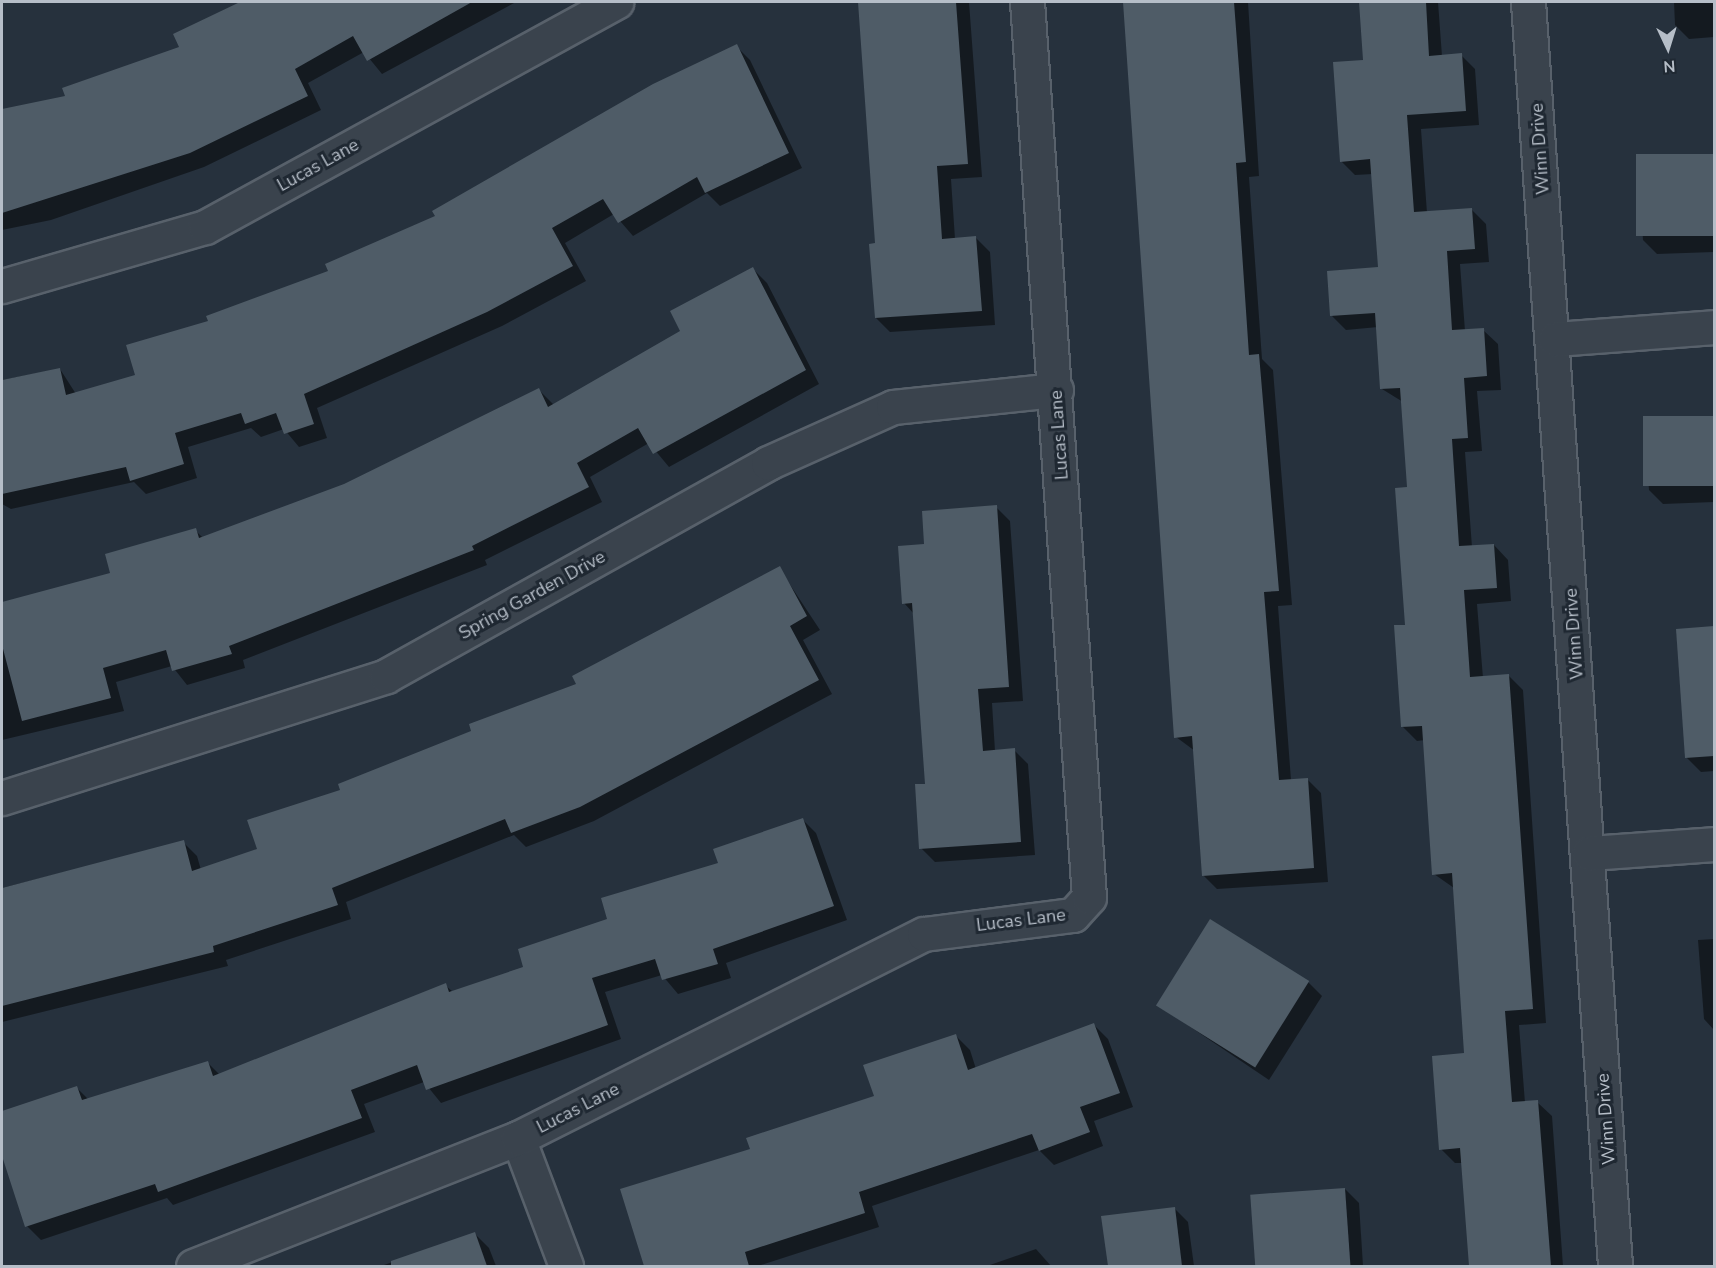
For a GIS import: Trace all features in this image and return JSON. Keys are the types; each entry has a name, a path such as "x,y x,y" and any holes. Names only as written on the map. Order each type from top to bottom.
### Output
{"street":[{"name":"Lucas Lane","path":"2,286 205,227 616,2"},
{"name":"Lucas Lane","path":"193,1266 518,1138 924,934 1073,915 1089,897 1056,390 1027,2"},
{"name":"Winn Drive","path":"1528,2 1555,339 1615,1266"},
{"path":"1555,339 1714,327"},
{"name":"Spring Garden Drive","path":"2,798 386,676 768,462 893,407 1056,390"},
{"path":"1589,853 1714,844"},
{"path":"518,1138 566,1266"}],"building":[{"path":"240,2 472,2 367,61 353,36 295,69 308,96 190,153 2,213 2,109 65,96 62,88 179,47 173,34"},
{"path":"858,2 956,2 968,164 937,166 942,239 976,236 982,311 875,318 869,244 875,243"},
{"path":"1123,2 1234,2 1246,162 1236,163 1249,355 1259,354 1279,591 1264,592 1279,780 1308,778 1314,868 1202,876 1192,736 1174,738"},
{"path":"1359,2 1426,2 1429,56 1462,53 1466,111 1407,115 1414,212 1472,208 1475,249 1447,251 1452,330 1484,328 1487,376 1464,378 1468,438 1452,439 1459,546 1494,544 1497,588 1464,590 1470,677 1509,674 1533,1009 1505,1011 1512,1102 1538,1100 1551,1266 1469,1266 1460,1148 1439,1150 1432,1056 1464,1053 1452,873 1432,875 1422,726 1401,727 1394,625 1405,625 1395,488 1407,487 1400,388 1380,389 1375,313 1330,316 1327,271 1378,267 1370,159 1340,162 1333,62 1363,60"},
{"path":"737,44 789,153 705,193 697,177 618,223 603,199 552,228 573,266 487,312 304,394 314,424 284,434 276,413 245,424 241,413 175,433 184,464 130,481 126,467 2,494 2,380 60,368 66,395 135,375 126,345 208,321 206,316 328,271 325,264 435,216 432,211 653,84"},
{"path":"1636,154 1714,154 1714,236 1636,236"},
{"path":"753,267 806,370 653,454 638,428 577,463 589,487 472,546 474,550 229,646 232,654 172,671 166,650 103,668 111,698 22,721 2,645 2,602 110,573 105,554 196,528 199,538 344,484 539,388 548,407 680,331 670,311"},
{"path":"1643,416 1714,416 1714,486 1643,486"},
{"path":"997,505 1009,687 978,689 983,751 1015,748 1021,842 919,849 915,784 925,784 912,603 902,604 898,546 924,544 922,511"},
{"path":"780,566 807,616 790,626 819,680 580,807 511,833 505,819 332,888 338,905 213,946 214,952 2,1006 2,888 184,840 192,871 257,849 247,820 340,790 338,784 471,731 469,724 576,684 572,676"},
{"path":"1714,626 1714,756 1685,758 1676,629"},
{"path":"803,818 834,906 713,949 718,964 662,980 655,959 592,978 608,1025 426,1090 417,1065 351,1090 362,1118 158,1192 155,1184 25,1227 2,1156 2,1111 77,1086 82,1100 208,1061 213,1076 446,983 449,992 523,967 518,949 607,919 601,898 718,863 713,849"},
{"path":"1210,919 1309,981 1255,1068 1156,1006"},
{"path":"1094,1023 1120,1093 1080,1107 1090,1132 1039,1151 1032,1134 859,1192 865,1213 745,1252 749,1266 644,1266 620,1189 750,1149 746,1138 874,1096 863,1065 956,1034 968,1070"},
{"path":"1345,1188 1350,1266 1255,1266 1250,1195"},
{"path":"1175,1207 1182,1266 1108,1266 1101,1216"},
{"path":"475,1232 487,1266 391,1266 391,1261"}]}
